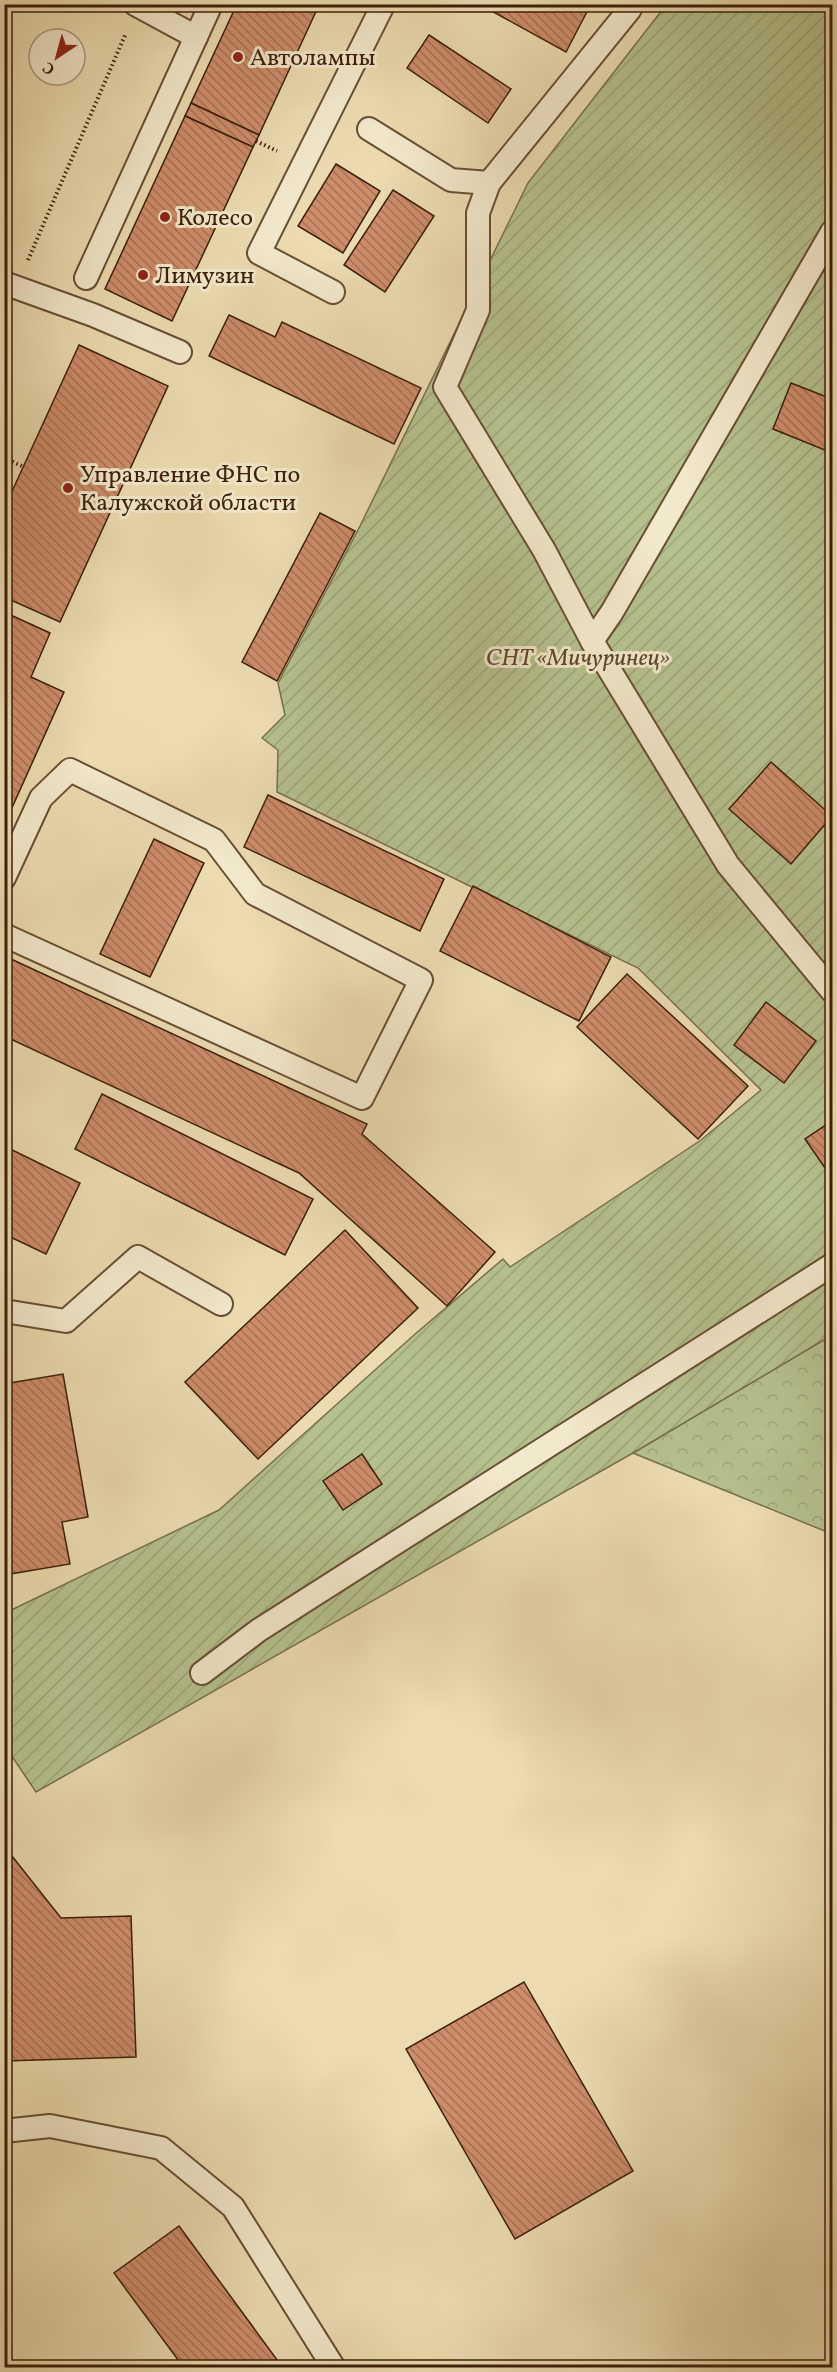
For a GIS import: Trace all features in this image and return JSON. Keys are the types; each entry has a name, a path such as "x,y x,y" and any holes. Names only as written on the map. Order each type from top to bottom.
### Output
{"lane":[{"path":"86,278 212,4"},
{"path":"630,4 630,9 489,183 478,213 478,310 445,387 544,550 592,641 728,865 832,991"},
{"path":"137,5 196,36"},
{"path":"333,292 259,253 381,5"},
{"path":"369,129 451,180 489,183"},
{"path":"592,641 612,612 832,232"},
{"path":"11,285 93,315 180,352"},
{"path":"4,878 41,798 70,770 214,840 255,894 421,980 362,1098 4,935"},
{"path":"4,1311 66,1321 138,1257 221,1304"},
{"path":"202,1673 259,1630 832,1265"},
{"path":"4,2131 50,2126 161,2148 233,2207 334,2367"}],"path":[{"path":"11,285 137,5"},
{"path":"4,458 24,467"}],"green space":[{"name":"СНТ «Мичуринец»","path":"666,5 832,5 832,1335 633,1453 36,1792 5,1746 5,1613 219,1510 414,1335 503,1259 510,1267 701,1140 761,1090 638,968 277,792 278,750 262,738 285,715 278,683 360,526 528,183"},
{"path":"832,1335 832,1534 633,1453"}],"building":[{"path":"237,4 319,5 259,135 191,103"},
{"path":"479,4 591,4 566,52"},
{"path":"429,35 511,89 488,123 407,68"},
{"path":"191,103 259,135 253,147 185,116"},
{"path":"185,116 253,147 172,321 105,289"},
{"path":"336,164 380,191 343,253 298,226"},
{"path":"393,190 434,216 385,292 344,265"},
{"path":"229,315 275,337 282,322 421,388 394,444 209,356"},
{"name":"Управление ФНС по Калужской области","path":"79,345 168,386 60,622 4,597 4,509"},
{"path":"791,383 832,399 832,453 773,429"},
{"path":"320,513 355,531 277,681 242,662"},
{"path":"4,612 50,633 31,677 64,692 6,821 4,821"},
{"path":"771,762 832,816 791,864 729,809"},
{"path":"268,795 444,879 420,931 244,847"},
{"path":"154,839 204,863 150,977 100,954"},
{"path":"473,886 611,957 579,1021 440,951"},
{"path":"11,959 367,1124 362,1134 495,1252 447,1306 299,1173 4,1036 4,973"},
{"path":"627,974 748,1086 698,1139 577,1027"},
{"path":"766,1002 816,1041 784,1083 734,1045"},
{"path":"102,1094 313,1199 285,1255 75,1149"},
{"path":"832,1121 832,1178 805,1139"},
{"path":"4,1146 80,1183 46,1254 4,1234"},
{"path":"345,1230 418,1308 258,1459 185,1382"},
{"path":"63,1374 88,1517 62,1522 70,1564 4,1575 4,1384"},
{"path":"362,1454 382,1484 343,1510 323,1481"},
{"path":"4,1846 61,1918 131,1916 136,2057 4,2061"},
{"path":"524,1982 633,2171 515,2239 406,2049"},
{"path":"179,2226 283,2368 184,2368 114,2273"}],"place":[{"name":"Автолампы","path":"238,57"},
{"name":"Колесо","path":"165,217"},
{"name":"Лимузин","path":"143,275"},
{"name":"Управление ФНС по Калужской области","path":"68,488"}]}
